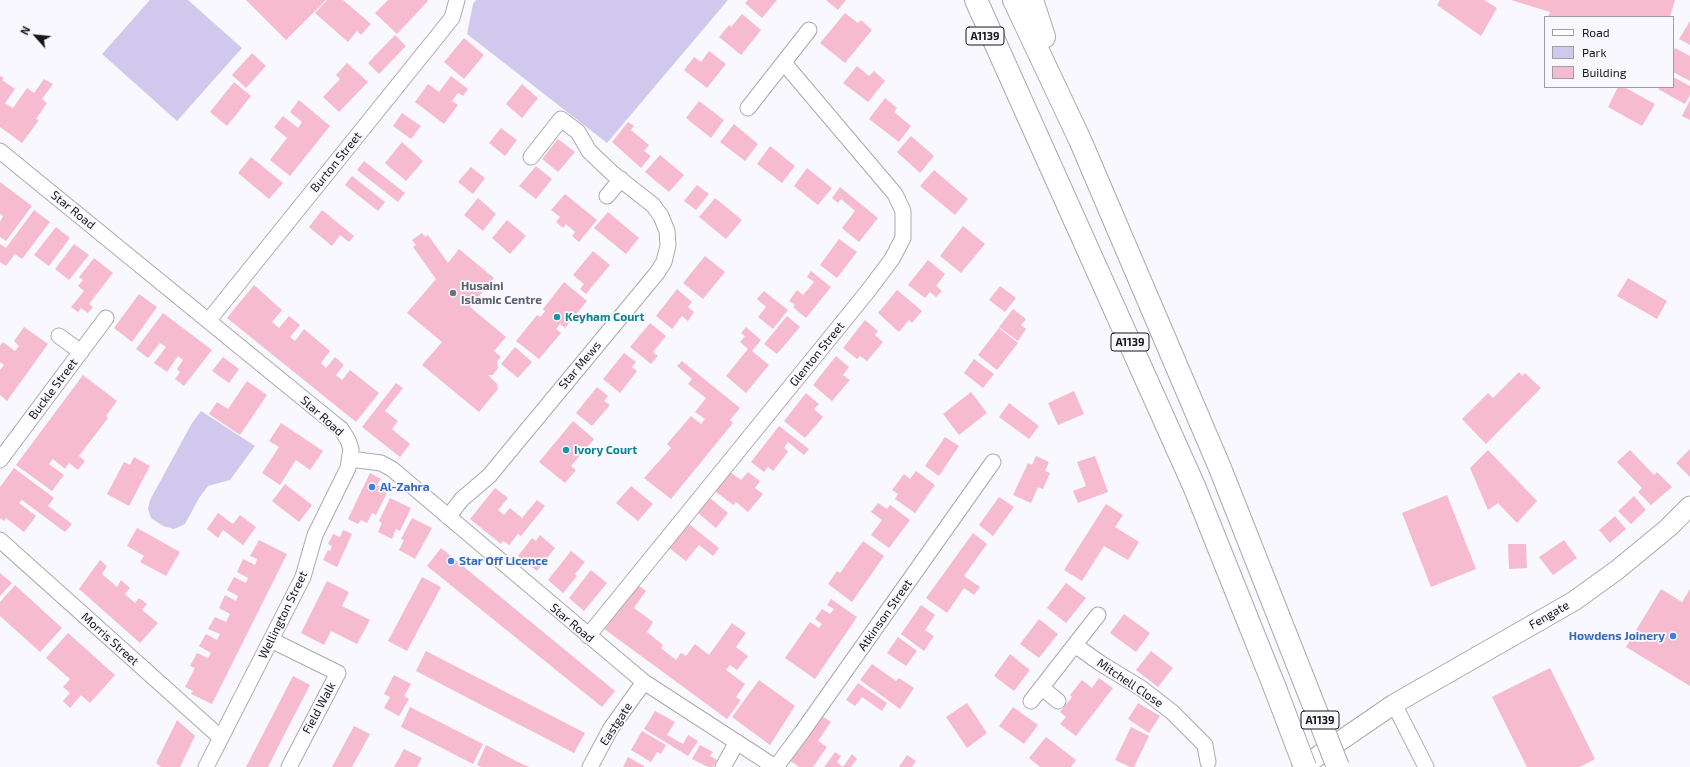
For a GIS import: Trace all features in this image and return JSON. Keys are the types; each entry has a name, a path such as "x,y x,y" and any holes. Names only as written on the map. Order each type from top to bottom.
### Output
{"highway":[{"name":"A1139","path":"962,0 1009,72"},
{"name":"A1139","path":"976,0 1194,486 1275,688 1304,767"},
{"name":"A1139","path":"1014,0 1080,140 1220,468 1338,767"},
{"name":"A1139","path":"1032,0 1080,140"}],"street":[{"name":"Burton Street","path":"209,320 452,18 457,0"},
{"path":"748,108 809,30"},
{"name":"Glenton Street","path":"588,636 868,291 892,259 903,238 903,210 895,194 784,63"},
{"name":"Star Mews","path":"448,518 462,499 489,476 657,274 664,262 668,245 667,231 661,216 653,205 589,151 578,132 561,119 531,157"},
{"name":"Star Road","path":"0,151 209,320 341,430 348,440 351,449 350,459 381,463 392,469 448,518 644,682 776,767"},
{"path":"607,196 621,179"},
{"name":"Buckle Street","path":"0,460 106,318"},
{"path":"59,336 81,352"},
{"name":"Wellington Street","path":"206,767 303,577 315,535 342,481 350,459"},
{"name":"Atkinson Street","path":"776,767 993,462"},
{"name":"Fengate","path":"1304,767 1394,704 1574,601 1617,570 1668,528 1690,506"},
{"name":"Morris Street","path":"0,540 221,738"},
{"path":"1031,701 1098,615"},
{"name":"Field Walk","path":"271,640 338,673 289,767"},
{"name":"Mitchell Close","path":"1075,645 1100,664 1141,688 1172,712 1205,745 1207,765"},
{"name":"Eastgate","path":"590,767 611,728 644,682"},
{"path":"1042,688 1058,701"},
{"path":"1394,704 1426,767"},
{"path":"723,767 737,742"}],"green space":[{"path":"150,0 188,0 242,48 177,121 102,54"},
{"path":"476,0 728,0 607,143 467,34 473,4"},
{"path":"201,411 255,446 230,480 208,486 199,498 185,524 174,529 163,526 151,518 148,509 150,500 192,423"}],"building":[{"path":"246,0 326,0 286,40"},
{"path":"327,0 343,0 371,24 361,35 357,31 348,42 315,13"},
{"path":"388,0 428,1 397,34 375,13"},
{"path":"748,0 777,0 762,18 745,3"},
{"path":"826,0 846,0 838,10"},
{"path":"1440,0 1484,0 1497,8 1481,36 1437,5"},
{"path":"1511,0 1675,0 1670,16 1548,16 1550,12"},
{"path":"845,13 858,23 861,20 872,30 845,63 820,43"},
{"path":"742,14 761,30 741,55 719,37 729,25 731,27"},
{"path":"1690,21 1690,45 1679,39"},
{"path":"395,35 406,46 379,74 368,63"},
{"path":"464,38 484,55 464,79 444,62"},
{"path":"1675,48 1690,56 1690,81 1674,73"},
{"path":"709,51 726,64 707,88 684,70 694,57 701,62"},
{"path":"252,53 266,66 246,88 232,75"},
{"path":"347,63 368,82 339,112 323,97 340,79 336,75"},
{"path":"857,66 869,76 874,71 885,81 868,102 843,83"},
{"path":"0,76 4,78 2,80 15,89 5,103 13,108 27,88 34,93 44,79 53,84 42,99 47,103 36,119 39,120 22,143 0,127"},
{"path":"451,76 468,89 463,96 458,93 452,101 458,105 444,124 415,102 428,84 439,92"},
{"path":"1674,78 1690,86 1690,95 1685,104 1658,89 1674,88"},
{"path":"234,82 251,96 227,126 210,112"},
{"path":"522,84 538,98 522,118 506,104"},
{"path":"1618,88 1626,88 1655,104 1642,126 1608,107"},
{"path":"885,98 897,108 894,112 911,126 899,142 869,119"},
{"path":"299,100 330,126 290,176 270,160 287,138 274,127 283,116 298,128 302,122 290,112"},
{"path":"1690,100 1690,120 1682,116"},
{"path":"699,101 724,120 711,138 686,118"},
{"path":"402,113 421,126 411,139 393,126"},
{"path":"628,122 634,126 631,130 649,145 644,151 651,156 641,168 612,142"},
{"path":"734,124 758,144 745,161 720,142"},
{"path":"501,128 517,140 505,156 489,143"},
{"path":"911,136 934,156 920,173 897,152"},
{"path":"558,139 575,152 558,172 542,159"},
{"path":"402,142 423,161 406,181 385,163"},
{"path":"770,146 795,166 782,183 757,164"},
{"path":"660,155 684,175 669,192 645,172"},
{"path":"251,157 283,183 269,199 238,173"},
{"path":"364,161 405,193 398,202 357,170"},
{"path":"536,166 552,179 536,199 519,186"},
{"path":"471,167 485,178 473,194 458,182"},
{"path":"807,168 832,188 818,205 794,186"},
{"path":"934,170 968,199 955,215 920,186"},
{"path":"352,176 385,202 378,211 345,185"},
{"path":"0,182 32,206 6,241 0,237 0,222 3,216 0,214"},
{"path":"697,185 709,194 696,210 684,201"},
{"path":"840,187 878,218 859,242 842,228 855,211 841,199 838,203 832,198"},
{"path":"565,194 597,220 579,242 572,236 575,232 566,224 563,228 556,222 560,217 551,210"},
{"path":"478,198 496,214 483,231 464,215"},
{"path":"715,198 742,220 726,239 699,217"},
{"path":"34,210 50,222 22,259 15,254 6,266 0,262 0,244 6,248"},
{"path":"322,210 354,236 349,242 340,235 332,246 309,227"},
{"path":"608,212 639,238 626,254 594,228"},
{"path":"507,220 526,236 510,254 492,238"},
{"path":"963,226 985,244 961,273 940,256"},
{"path":"56,227 70,238 49,266 34,255"},
{"path":"422,233 425,237 428,235 448,263 459,249 494,278 470,307 506,337 494,351 501,357 497,361 498,368 493,375 488,375 497,384 498,389 479,412 422,365 442,342 407,313 436,279 413,247 416,245 412,240"},
{"path":"839,239 857,252 837,278 820,265"},
{"path":"74,244 89,255 69,280 55,269"},
{"path":"593,251 610,265 586,294 580,289 584,284 573,275"},
{"path":"705,256 725,272 703,299 683,283"},
{"path":"94,258 113,273 89,304 93,307 88,313 81,308 78,312 71,307 84,291 78,286 83,280 79,277"},
{"path":"928,260 945,274 936,286 942,291 936,297 930,292 925,298 908,285"},
{"path":"811,271 831,287 806,318 793,307 795,305 789,301 797,290 803,295 814,282 807,277"},
{"path":"1628,278 1667,301 1657,319 1617,296"},
{"path":"564,282 587,301 565,328 560,324 556,329 561,333 539,359 516,341 537,315 540,317 543,314 545,311 543,309"},
{"path":"254,285 282,310 272,322 279,328 289,316 300,325 290,337 295,341 304,329 330,351 321,363 326,368 335,357 344,365 336,375 342,380 350,370 379,393 356,422 227,318"},
{"path":"1000,286 1016,298 1005,312 989,300"},
{"path":"677,289 692,302 688,307 694,312 688,321 682,316 672,329 656,316"},
{"path":"897,290 922,311 912,323 909,320 899,332 878,313"},
{"path":"764,291 788,310 773,329 758,317 766,307 757,299"},
{"path":"139,294 157,307 132,342 114,328"},
{"path":"1013,309 1026,319 1021,325 1026,329 1018,341 999,327"},
{"path":"163,313 212,350 184,386 175,379 180,372 177,369 183,360 178,356 167,372 154,363 166,347 160,343 148,358 136,349"},
{"path":"787,316 800,327 777,354 764,344"},
{"path":"865,320 878,331 875,335 883,342 867,361 860,356 857,359 843,348"},
{"path":"650,323 666,336 653,352 658,356 651,364 630,347"},
{"path":"24,327 48,344 7,401 0,395 0,370 4,365 0,362 0,346 3,342 15,351 19,346 14,341"},
{"path":"746,327 761,340 752,351 769,365 746,393 726,376 748,349 740,342 745,336 741,333"},
{"path":"999,328 1018,343 997,370 978,355"},
{"path":"515,347 532,362 518,378 501,364"},
{"path":"624,353 636,362 632,367 637,371 620,393 603,379"},
{"path":"836,356 849,367 843,375 850,380 832,401 813,385"},
{"path":"223,357 239,369 229,383 212,371"},
{"path":"974,359 994,374 983,388 964,373"},
{"path":"682,361 740,408 730,420 733,423 671,499 644,478 671,448 667,444 691,416 701,424 705,419 695,412 706,398 688,384 692,379 677,366"},
{"path":"1519,372 1522,376 1525,373 1541,388 1486,444 1462,419 1488,393 1493,398"},
{"path":"83,375 117,401 106,416 108,418 79,456 85,461 78,470 69,463 65,469 53,459 49,464 64,475 52,491 16,465"},
{"path":"247,381 267,395 240,435 209,414 217,402 228,409"},
{"path":"396,383 403,388 385,411 398,421 392,429 410,444 400,457 362,427"},
{"path":"597,387 608,396 604,401 610,405 592,426 576,413"},
{"path":"1074,391 1084,414 1058,425 1048,403"},
{"path":"971,392 987,413 959,435 943,414"},
{"path":"806,393 819,404 814,409 823,417 805,438 784,421"},
{"path":"1009,403 1039,426 1029,439 999,417"},
{"name":"Ivory Court","path":"573,421 594,439 571,466 576,470 565,483 539,462"},
{"path":"281,423 323,451 310,470 296,460 280,485 262,473 279,447 269,441"},
{"path":"779,426 809,449 804,455 788,442 784,448 788,451 773,471 768,467 764,472 751,462"},
{"path":"945,437 959,446 939,476 925,466"},
{"path":"1690,449 1690,477 1676,463"},
{"path":"1488,450 1537,501 1517,523 1498,503 1488,510 1470,468"},
{"path":"1630,450 1654,475 1657,472 1672,487 1651,505 1638,492 1642,488 1617,462"},
{"path":"1036,456 1049,462 1045,471 1050,473 1043,489 1038,487 1031,503 1013,495 1028,463 1032,465"},
{"path":"1095,456 1108,492 1078,503 1073,491 1086,486 1077,462"},
{"path":"134,457 150,466 129,506 107,494 124,462 130,465"},
{"path":"14,468 54,498 48,506 72,524 65,532 22,500 19,503 36,516 24,532 6,518 4,521 0,518 0,487"},
{"path":"916,471 935,485 915,513 895,499 898,494 892,490 904,474 910,479"},
{"path":"730,472 741,480 748,472 760,481 755,488 763,494 748,512 736,502 733,505 715,491"},
{"path":"370,473 381,479 377,485 388,491 376,515 372,513 367,523 361,520 358,524 348,519"},
{"path":"285,484 312,505 299,522 272,501"},
{"path":"631,486 653,504 638,521 616,503"},
{"path":"495,488 508,498 498,510 504,515 510,508 522,518 537,500 545,506 521,536 518,534 509,545 503,541 501,544 470,519"},
{"path":"1447,495 1476,569 1431,587 1402,513"},
{"path":"1634,496 1646,510 1631,524 1618,511"},
{"path":"999,497 1014,507 993,536 979,525"},
{"path":"390,498 411,508 400,531 396,529 392,539 378,532 382,523 379,521"},
{"path":"710,498 728,513 716,528 698,513"},
{"path":"878,503 887,509 890,505 910,520 889,548 871,535 882,520 871,512"},
{"path":"1106,504 1123,515 1115,527 1139,542 1128,560 1104,546 1082,581 1064,570"},
{"path":"218,513 233,524 240,515 256,527 243,545 223,530 218,538 207,529"},
{"path":"1615,516 1626,529 1610,543 1599,530"},
{"path":"412,518 432,528 415,559 399,550 404,540 401,539"},
{"path":"689,524 719,548 713,556 699,545 686,561 669,548"},
{"path":"137,528 180,552 166,576 140,562 144,556 127,546"},
{"path":"343,530 352,534 337,567 323,560 328,550 330,551 332,546 328,544 333,534 340,537"},
{"path":"973,533 987,544 964,576 980,587 974,595 964,588 947,613 926,598"},
{"path":"540,535 555,548 537,571 518,556 532,538 536,541"},
{"path":"259,540 287,554 212,704 191,694 193,691 185,687 195,668 190,666 197,653 208,658 211,653 199,646 206,634 217,640 220,634 208,629 215,617 226,622 230,614 219,608 225,595 236,601 238,596 227,590 234,577 246,583 248,578 237,572 243,559 255,565 257,559 250,556"},
{"path":"1564,540 1577,558 1553,575 1539,557"},
{"path":"863,541 884,556 852,602 828,584 837,571 840,573"},
{"path":"1508,544 1526,544 1527,568 1509,569"},
{"path":"441,548 615,691 602,707 427,566"},
{"path":"571,551 585,562 575,574 577,576 563,593 548,580"},
{"path":"100,560 107,566 102,574 117,587 121,580 130,588 125,594 135,603 139,598 147,604 142,610 158,623 140,643 79,589"},
{"path":"591,570 607,583 584,611 569,598"},
{"path":"0,573 12,583 0,596"},
{"path":"422,577 441,587 407,651 388,641"},
{"path":"327,581 349,592 342,606 370,620 357,644 331,631 324,645 301,633"},
{"path":"1066,583 1086,598 1066,623 1047,608"},
{"path":"15,585 62,628 40,652 0,616 0,602"},
{"path":"638,585 646,591 634,608 653,622 647,632 663,645 661,648 676,660 681,653 686,656 695,644 709,655 732,623 746,633 736,647 748,656 737,670 730,665 726,670 745,684 736,697 741,700 727,719 603,628"},
{"path":"1661,589 1682,602 1690,589 1690,686 1626,647"},
{"path":"831,599 857,617 815,679 785,658 810,622 819,628 822,624 815,619 822,609 830,614 834,609 827,605"},
{"path":"921,605 935,615 925,630 934,636 924,651 901,634"},
{"path":"1124,614 1150,633 1136,652 1110,633"},
{"path":"1039,619 1058,634 1039,658 1020,644"},
{"path":"68,633 115,675 90,703 81,695 70,708 63,701 70,693 63,687 70,679 46,658"},
{"path":"898,637 917,651 906,666 887,653"},
{"path":"426,651 585,733 574,753 416,671"},
{"path":"1151,651 1173,668 1158,687 1136,670"},
{"path":"1010,654 1030,670 1014,691 994,676"},
{"path":"872,664 896,681 899,678 914,688 900,709 860,680"},
{"path":"1550,668 1595,759 1580,767 1527,767 1492,697"},
{"path":"394,675 411,684 404,696 409,699 399,716 384,708 390,697 384,694"},
{"path":"293,676 310,685 268,767 246,767"},
{"path":"1099,678 1113,688 1076,736 1060,724 1066,717 1060,712 1072,697 1070,695 1082,680 1092,688"},
{"path":"759,680 795,706 770,745 732,717"},
{"path":"858,683 887,703 882,711 862,697 855,706 846,700"},
{"path":"967,703 987,733 967,748 946,717"},
{"path":"1138,703 1160,716 1149,733 1128,719"},
{"path":"410,707 483,744 473,764 401,727"},
{"path":"1013,707 1038,725 1024,744 999,726"},
{"path":"655,711 675,722 667,735 683,744 688,735 698,741 688,756 644,729"},
{"path":"819,714 831,722 818,741 827,747 813,767 799,767 789,760"},
{"path":"177,720 195,736 180,767 161,767 156,763"},
{"path":"354,726 370,734 352,767 332,767"},
{"path":"1131,727 1149,736 1134,767 1130,767 1115,760"},
{"path":"642,731 666,745 661,754 657,752 651,762 631,750"},
{"path":"1046,737 1076,760 1071,767 1040,767 1029,758"},
{"path":"486,745 529,767 481,767 477,765"},
{"path":"700,745 713,752 710,756 717,760 713,767 708,767 692,759"},
{"path":"404,749 422,758 417,767 394,767"},
{"path":"835,752 841,756 837,762 843,767 824,767"},
{"path":"852,754 857,759 851,767 843,767"},
{"path":"907,755 916,761 912,767 899,767"},
{"path":"628,757 644,766 644,767 623,767"}],"place":[{"name":"Husaini Islamic Centre","path":"453,293"},
{"name":"Keyham Court","path":"557,317"},
{"name":"Ivory Court","path":"566,450"},
{"name":"Al-Zahra","path":"372,487"},
{"name":"Star Off Licence","path":"451,561"},
{"name":"Howdens Joinery","path":"1673,636"}]}
